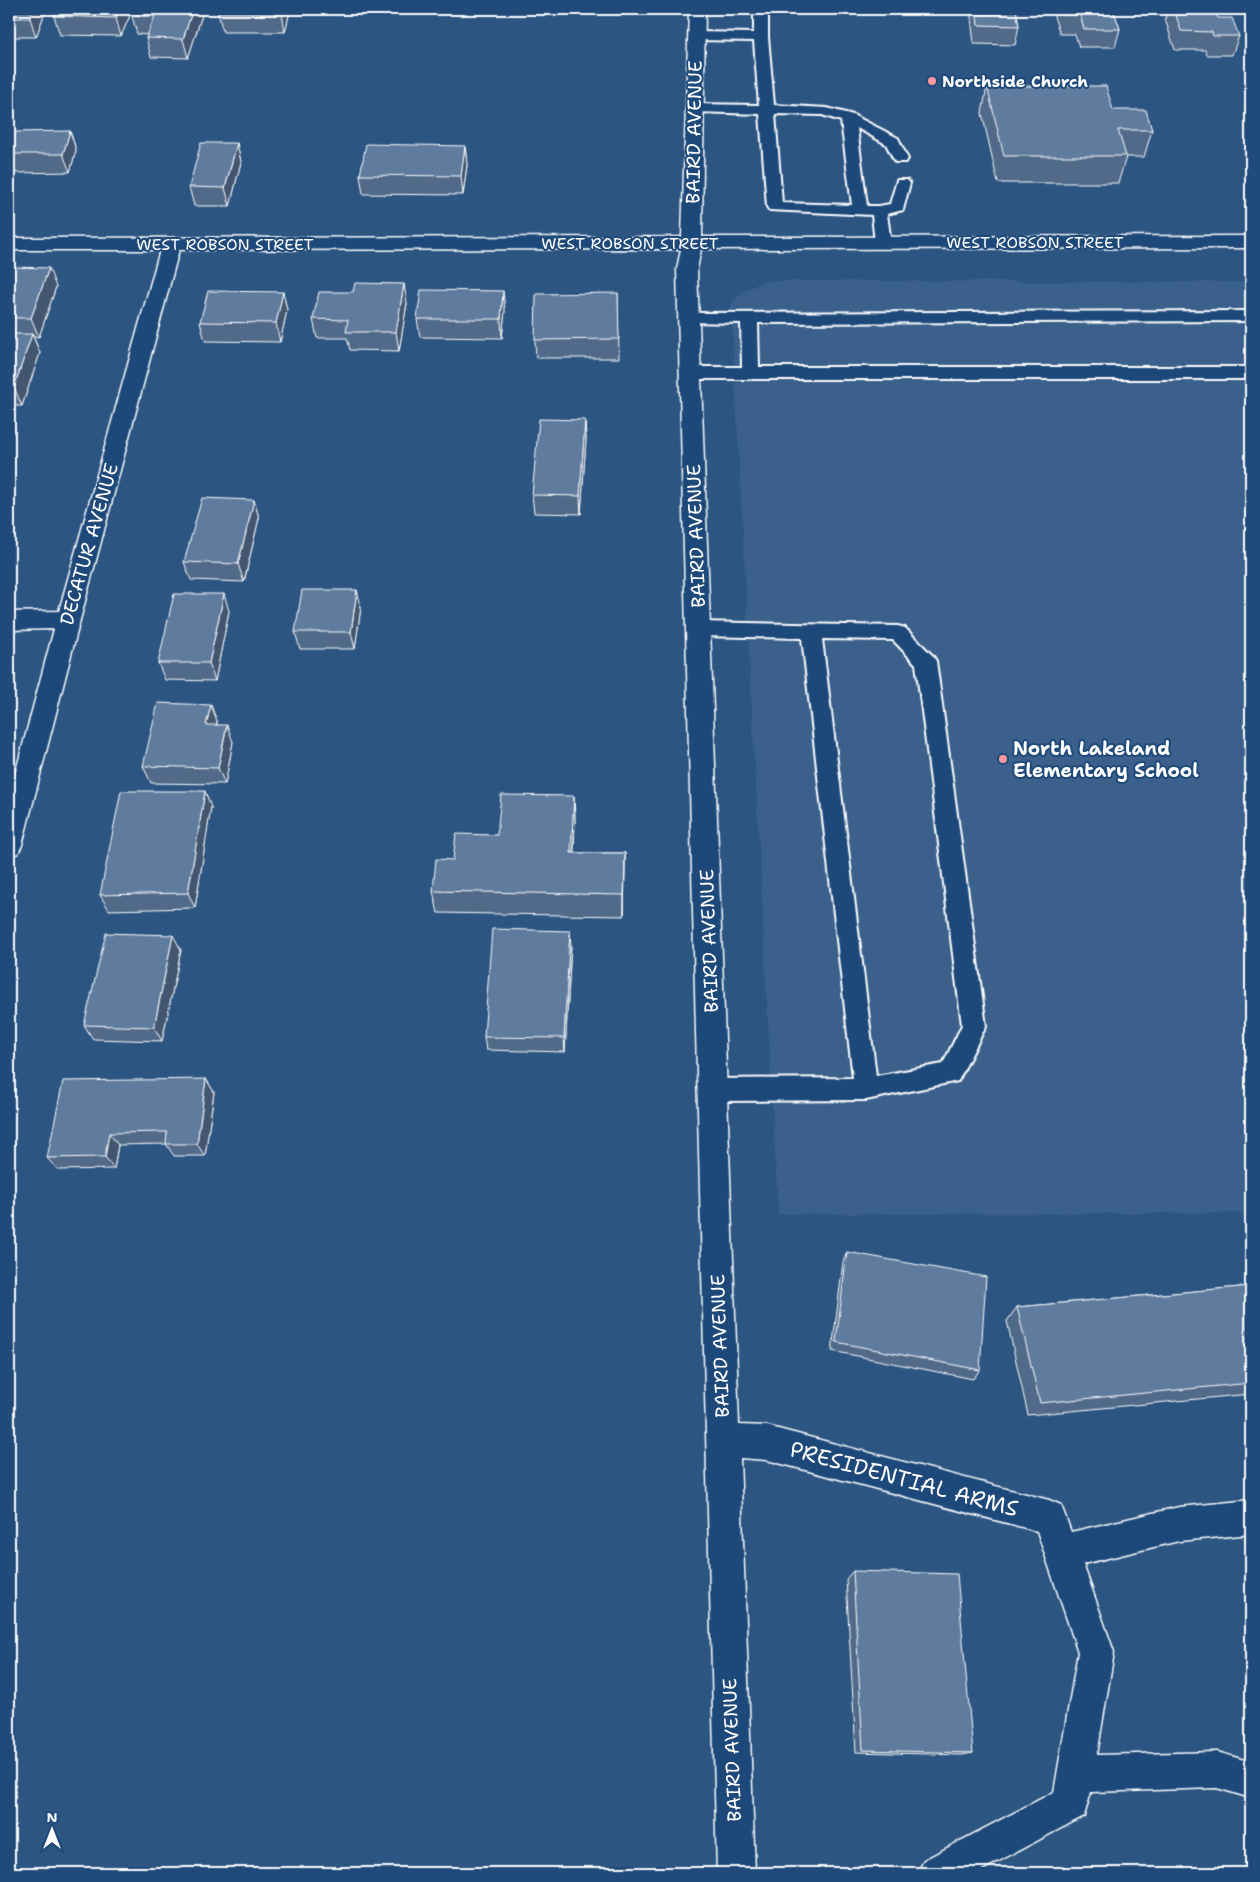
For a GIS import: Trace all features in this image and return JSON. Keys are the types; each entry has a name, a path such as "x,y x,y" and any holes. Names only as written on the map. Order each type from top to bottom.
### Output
{"street":[{"name":"BAIRD AVENUE","path":"697,9 692,243 687,269 736,1873"},
{"name":"WEST ROBSON STREET","path":"9,244 1251,242"},
{"name":"DECATUR AVENUE","path":"9,845 68,620 171,244"},
{"path":"9,621 68,620"},
{"name":"PRESIDENTIAL ARMS","path":"723,1441 767,1443 1048,1517 1096,1652 1071,1803 937,1873"},
{"path":"1060,1552 1179,1524 1251,1517"},
{"path":"1076,1774 1217,1770 1251,1780"}],"lane":[{"path":"761,9 766,110 775,207 879,211 897,207 902,183"},
{"path":"696,36 761,37"},
{"path":"694,108 822,111 848,118 893,141 900,159"},
{"path":"848,118 860,210"},
{"path":"879,211 883,243"},
{"path":"689,318 1251,316"},
{"path":"749,319 751,372"},
{"path":"691,373 1251,373"},
{"path":"699,629 898,633 926,661 974,1026 950,1074 866,1090 713,1090"},
{"path":"811,632 866,1090"}],"shaded area":[{"name":"North Lakeland Elementary School","path":"764,281 1251,282 1251,1213 778,1214 731,304 744,291"}],"building":[{"path":"9,9 33,9 30,18 9,18"},
{"path":"57,9 120,9 116,18 54,16"},
{"path":"135,9 193,9 183,39 146,38 155,16 132,16"},
{"path":"219,9 282,9 282,13 218,13"},
{"path":"976,9 1016,9 1019,26 978,25"},
{"path":"1062,9 1113,9 1120,29 1084,29 1080,15 1064,15"},
{"path":"1174,9 1214,9 1218,18 1232,18 1239,36 1213,36 1212,32 1181,31"},
{"path":"987,86 1106,86 1113,110 1146,110 1152,130 1118,130 1126,156 1004,156"},
{"path":"70,131 63,154 9,154 16,132"},
{"path":"201,143 237,143 225,188 189,187"},
{"path":"366,144 465,146 461,176 360,175"},
{"path":"9,267 49,268 31,318 9,318"},
{"path":"355,283 404,284 396,332 346,332 348,320 313,319 319,292 353,292"},
{"path":"421,290 503,291 501,319 417,319"},
{"path":"208,291 283,292 276,323 200,322"},
{"path":"618,293 619,339 535,340 536,294"},
{"path":"9,334 32,334 14,387 9,387"},
{"path":"539,419 585,420 580,496 532,495"},
{"path":"202,498 254,500 238,564 184,562"},
{"path":"302,590 357,590 351,632 295,632"},
{"path":"174,594 224,594 209,663 158,663"},
{"path":"158,703 211,705 206,725 227,725 218,768 143,766"},
{"path":"121,791 205,791 188,893 100,895"},
{"path":"501,795 574,796 571,853 625,853 624,895 433,891 436,859 453,860 456,834 497,835"},
{"path":"492,929 570,931 564,1038 484,1037"},
{"path":"106,933 173,935 154,1027 84,1025"},
{"path":"206,1079 197,1144 166,1144 167,1132 109,1133 105,1157 47,1158 63,1081"},
{"path":"847,1252 986,1277 980,1370 836,1342"},
{"path":"1251,1286 1251,1383 1040,1403 1017,1307"},
{"path":"853,1571 957,1574 973,1753 863,1750"}],"place":[{"name":"Northside Church","path":"932,81"},
{"name":"North Lakeland Elementary School","path":"1003,759"}]}
